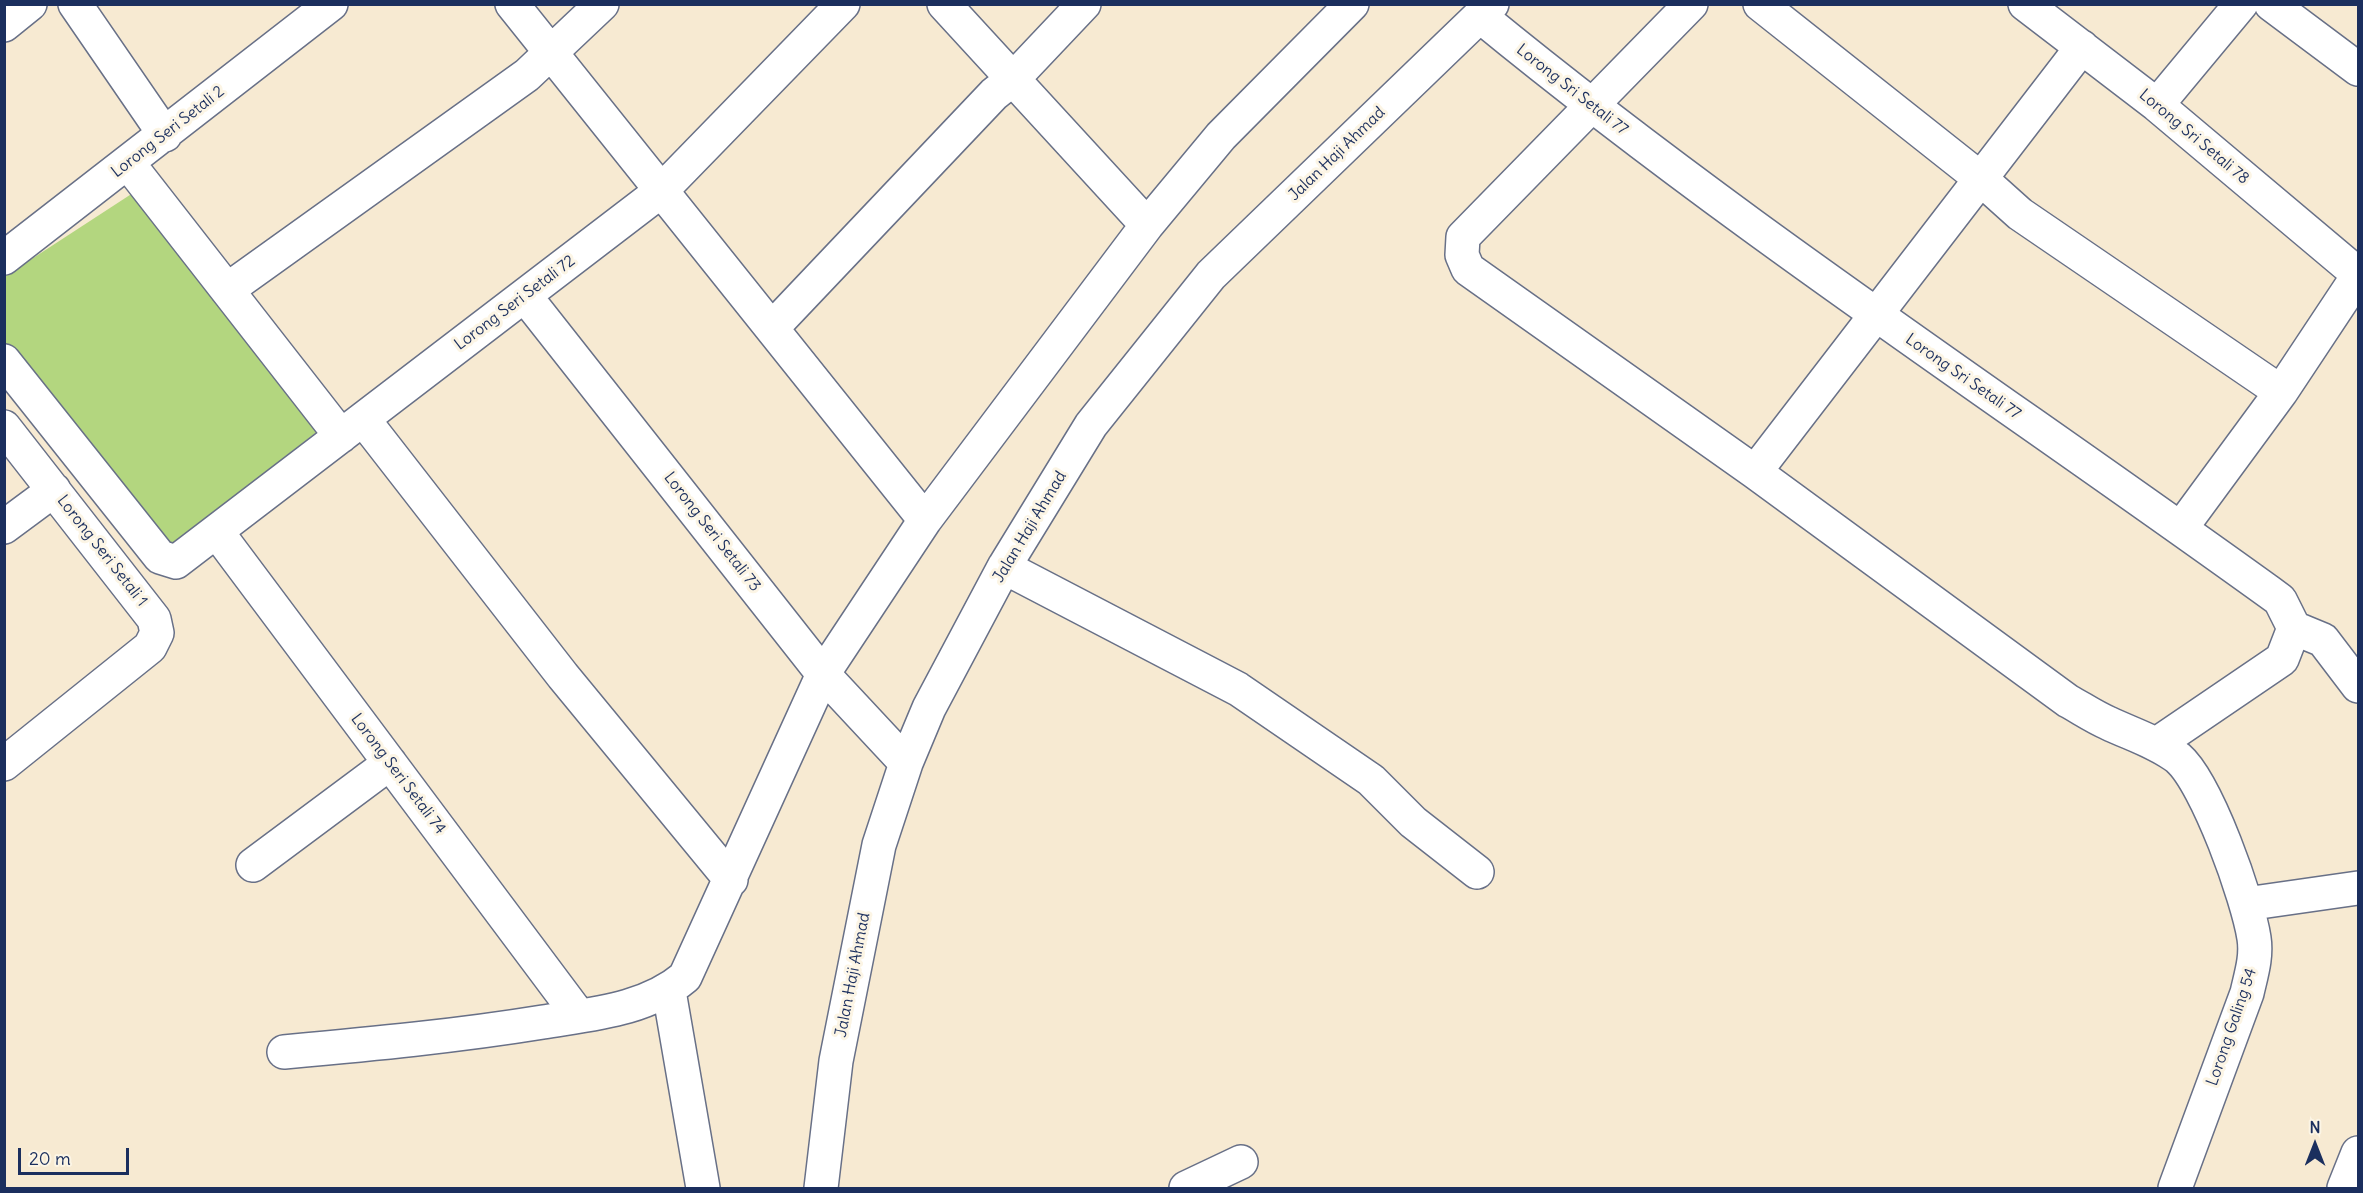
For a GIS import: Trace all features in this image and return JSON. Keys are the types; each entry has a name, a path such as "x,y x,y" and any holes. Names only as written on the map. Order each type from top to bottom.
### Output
{"street":[{"path":"4,25 30,4"},
{"path":"75,4 165,135"},
{"path":"513,4 925,520"},
{"path":"227,290 527,75 552,54 602,4"},
{"name":"Lorong Seri Setali 72","path":"4,362 160,556 176,562 661,191 843,4"},
{"path":"944,4 1147,225"},
{"path":"772,328 994,94 1013,79 1084,4"},
{"path":"284,1052 468,1034 579,1016 636,1005 669,991 685,977 823,674 925,520 1147,225 1221,136 1352,4"},
{"path":"1591,106 1691,4"},
{"path":"1760,4 1981,179 2020,214 2281,393"},
{"name":"Lorong Sri Setali 78","path":"2025,4 2157,105 2358,275"},
{"path":"2157,105 2241,4"},
{"path":"2271,4 2358,69"},
{"name":"Lorong Seri Setali 2","path":"4,258 165,135 329,5"},
{"name":"Lorong Sri Setali 77","path":"1486,10 1591,106 1875,316 2181,528 2280,600 2294,628"},
{"name":"Jalan Haji Ahmad","path":"821,1188 836,1061 879,845 906,763 929,708 1004,567 1091,425 1211,275 1486,10"},
{"path":"1755,472 2082,47"},
{"name":"Lorong Galing 54","path":"1591,106 1463,237 1462,255 1468,269 1755,472 2068,701 2106,722 2157,744 2179,759 2191,774 2236,870 2254,940 2254,965 2247,993 2175,1188"},
{"path":"128,163 227,290 352,428 563,676 730,880"},
{"path":"2181,528 2281,393 2358,275"},
{"name":"Lorong Seri Setali 73","path":"525,296 823,674 906,763"},
{"name":"Lorong Seri Setali 1","path":"4,427 154,619 157,633 150,647 4,764"},
{"path":"4,527 54,490"},
{"name":"Lorong Seri Setali 74","path":"217,532 579,1016"},
{"path":"1004,567 1238,689 1371,780 1413,822 1477,872"},
{"path":"2157,744 2282,659 2294,628 2323,640 2358,686"},
{"path":"253,865 390,763"},
{"path":"2246,903 2358,888"},
{"path":"669,991 704,1188"},
{"path":"2344,1188 2358,1153"},
{"path":"1186,1188 1241,1162"}],"green space":[{"path":"136,191 318,431 168,549 5,361 4,277"}]}
